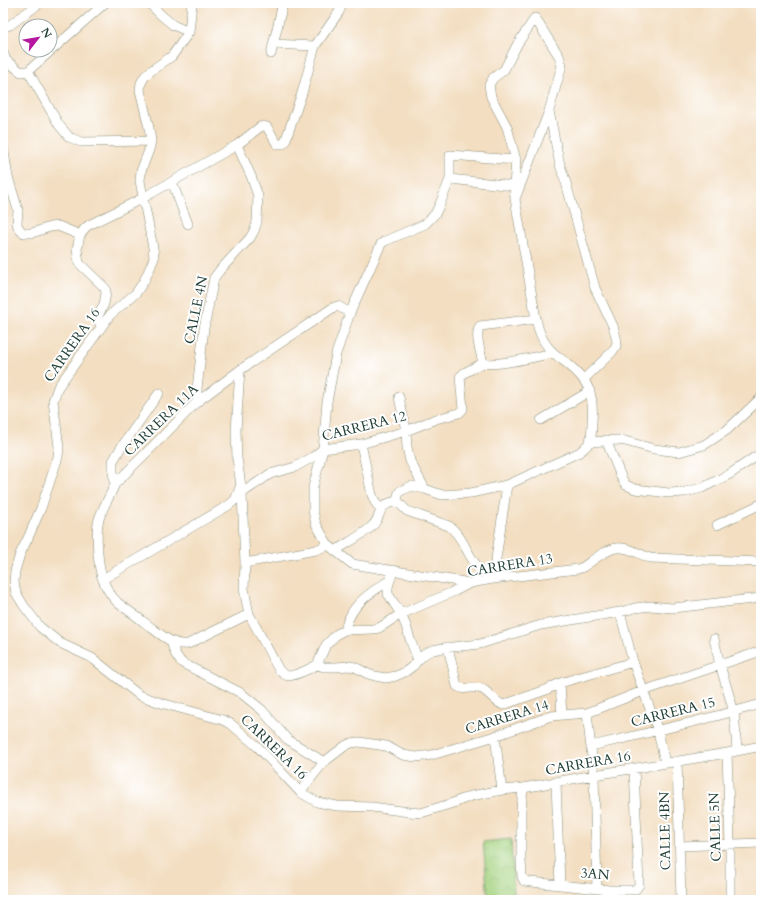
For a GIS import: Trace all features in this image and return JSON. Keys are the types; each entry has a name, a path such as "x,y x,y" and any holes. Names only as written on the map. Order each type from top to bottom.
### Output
{"street":[{"path":"3,27 10,25 40,3"},
{"path":"3,52 6,60 21,72 28,71 105,3"},
{"path":"149,3 173,25 189,32"},
{"path":"28,71 59,125 69,137 81,142 151,141 140,90 141,83 145,76 172,56 189,32 192,3"},
{"path":"271,54 283,3"},
{"path":"101,326 98,316 104,304 106,293 105,288 79,263 77,249 80,235 84,228 89,224 143,198 237,145 260,127 263,126 268,128 277,144 283,144 302,93 315,46 339,12 342,3"},
{"path":"397,501 400,491 412,486 444,495 471,493 507,485 580,452 590,442 593,407 590,391 584,379 553,353 547,346 542,339 536,319 515,200 514,186 516,160 508,127 492,97 490,85 493,78 504,70 518,43 535,18 559,56 562,65 549,111 515,200"},
{"path":"273,44 315,46"},
{"path":"549,111 560,165 595,288 613,326 617,342 612,352 584,379"},
{"name":"CARRERA 16","path":"151,141 141,171 140,181 154,258 144,281 136,293 115,310 101,326 58,387 53,401 59,447 58,457 41,508 20,554 15,571 14,582 16,593 40,627 60,643 92,658 138,695 223,720 231,724 258,747 300,792 317,802 337,806 372,807 421,813 471,796 761,746"},
{"name":"CALLE 4N","path":"197,402 197,389 204,328 214,278 250,238 257,222 258,196 237,145"},
{"path":"3,146 8,177 18,210 18,227 21,231 24,233 32,233 58,226 80,235"},
{"path":"470,583 352,564 332,548 316,524 313,511 314,487 323,449 327,402 336,354 350,313 381,244 425,224 435,214 450,179 450,155 516,160"},
{"path":"450,179 514,186"},
{"path":"172,182 188,224"},
{"name":"CARRERA 11A","path":"102,579 98,554 98,523 115,484 197,402 240,370 334,307 338,306 350,313"},
{"path":"536,319 480,326 478,328 479,346 483,363 499,363 553,353"},
{"name":"CARRERA 12","path":"102,579 229,505 235,500 241,489 270,474 295,467 313,457 323,449 361,444 406,432 436,419 459,413 463,408 460,377 464,373 483,363"},
{"path":"240,370 236,430 245,563 244,589 249,614 282,674 287,676 317,665 324,667 349,666 355,667 368,674 386,678 405,672 426,653 433,650 480,644 541,625 651,606 672,608 761,598"},
{"path":"541,420 590,391"},
{"path":"115,484 113,461 159,393"},
{"path":"399,397 410,461 425,489"},
{"path":"590,442 618,440 654,450 679,452 704,446 728,430 761,398"},
{"path":"606,440 622,479 626,485 635,489 669,493 685,492 702,488 730,474 761,454"},
{"path":"361,444 372,495 381,510"},
{"path":"492,579 507,485"},
{"path":"245,563 332,548 371,527 376,522 382,507 397,501"},
{"path":"397,501 407,511 452,528 479,568 492,579"},
{"path":"717,525 761,504"},
{"name":"CARRERA 13","path":"345,630 376,628 401,614 470,583 583,567 609,550 618,547 650,558 761,562"},
{"path":"394,570 388,587 388,594 401,614 418,660"},
{"path":"102,579 118,602 171,642 182,645 188,644 249,614"},
{"path":"317,665 326,645 337,634 345,630 348,618 355,608 364,598 390,580"},
{"path":"620,612 633,662 658,731 664,763"},
{"path":"714,639 734,712 737,750"},
{"path":"171,642 179,661 241,693 262,710 287,739 324,762"},
{"path":"448,648 457,686 460,689 481,689 501,705 560,683 633,662"},
{"name":"CARRERA 14","path":"300,792 324,762 345,746 359,742 386,746 416,758 432,755 495,736 551,716 587,713 643,691 761,651"},
{"path":"560,683 562,715"},
{"name":"CARRERA 15","path":"591,746 658,731 761,704"},
{"path":"587,713 594,775 597,889"},
{"path":"495,736 502,790"},
{"name":"CALLE 5N","path":"727,753 730,900"},
{"name":"CALLE 4BN","path":"677,761 681,900"},
{"name":"3AN","path":"523,788 521,810 521,860 522,877 524,881 609,890 632,890 639,886 634,768"},
{"path":"556,782 560,885"},
{"path":"680,846 761,843"},
{"path":"609,890 615,900"}],"green space":[{"path":"511,839 514,895 488,899 483,842"}]}
